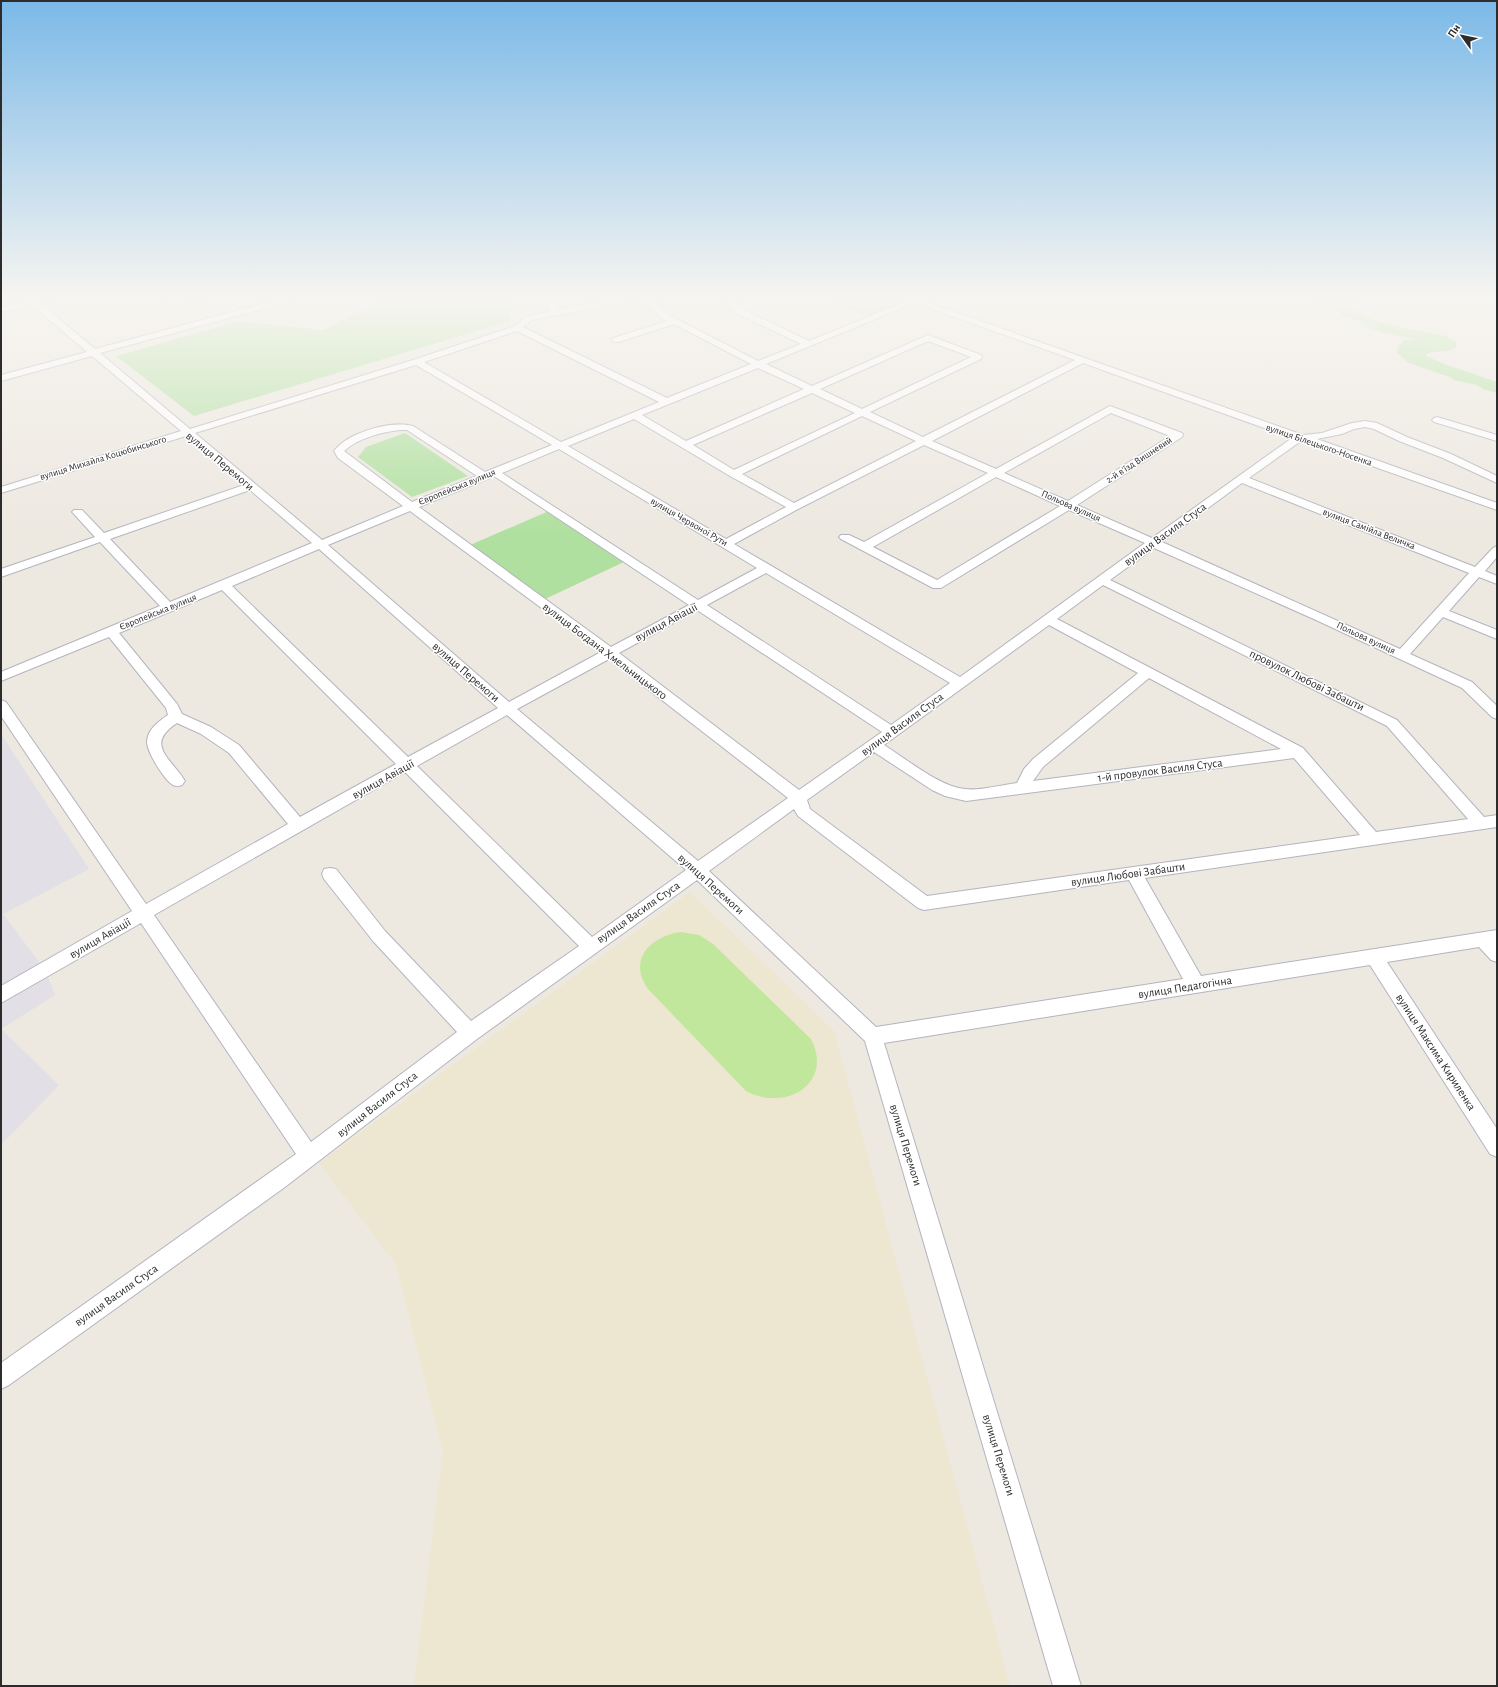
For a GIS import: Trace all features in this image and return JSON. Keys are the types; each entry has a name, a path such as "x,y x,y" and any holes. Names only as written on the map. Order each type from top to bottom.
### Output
{"street":[{"name":"вулиця Перемоги","path":"120,376 320,544 508,709 697,870 873,1036 1067,1686"},
{"name":"вулиця Михайла Коцюбинського","path":"1,490 371,376"},
{"name":"вулиця Червоної Рути","path":"442,376 960,683"},
{"path":"613,376 666,402"},
{"name":"Європейська вулиця","path":"1,677 489,474 731,376"},
{"name":"Польова вулиця","path":"782,376 1466,685 1497,714"},
{"path":"685,445 842,376"},
{"path":"734,474 941,376"},
{"path":"726,544 794,507 1051,376"},
{"name":"вулиця Білецького-Носенка","path":"1126,376 1497,508"},
{"name":"2-й вʼїзд Вишневий","path":"995,472 1110,409 1178,435 1069,505"},
{"path":"635,415 734,474 794,507"},
{"path":"1437,420 1497,438"},
{"path":"1298,438 1322,436 1338,432 1352,426 1365,424 1377,426 1403,440 1447,456 1497,480"},
{"name":"вулиця Богдана Хмельницького","path":"489,474 410,428 404,427 388,428 348,443 339,451 342,456 410,507 609,652 798,798"},
{"name":"вулиця Василя Стуса","path":"1,1377 278,1180 470,1033 590,946 874,745 1298,438"},
{"path":"864,547 995,472"},
{"path":"489,474 697,605 892,732"},
{"name":"вулиця Самійла Величка","path":"1241,479 1497,580"},
{"path":"1,573 251,486"},
{"path":"845,537 937,585 1069,505"},
{"path":"78,512 168,608"},
{"path":"1402,655 1497,550"},
{"name":"вулиця Авіації","path":"1,995 143,913 609,652 766,568"},
{"name":"провулок Любові Забашти","path":"1101,580 1392,723 1480,823"},
{"path":"224,585 590,946"},
{"path":"1441,612 1497,635"},
{"path":"1047,619 1298,752 1373,839"},
{"path":"111,631 172,707 176,716 200,728 234,749 299,826"},
{"path":"1022,788 1029,773 1038,763 1148,672"},
{"path":"1,705 309,1156"},
{"path":"176,716 159,728 154,735 153,745 156,753 177,781"},
{"name":"1-й провулок Василя Стуса","path":"874,745 937,786 950,792 966,795 1298,752"},
{"name":"вулиця Любові Забашти","path":"798,798 803,812 924,903 1497,821"},
{"path":"330,874 379,936 470,1033"},
{"path":"1134,874 1196,985"},
{"path":"1490,938 1497,955"},
{"name":"вулиця Педагогічна","path":"873,1036 1490,938"},
{"name":"вулиця Максима Кириленка","path":"1374,956 1497,1147"}],"shaded area":[{"path":"1,734 89,869 3,914 45,970 55,995 1,1029"},
{"path":"690,892 834,1031 1010,1686 414,1686 443,1452 396,1264 319,1163"},
{"path":"1,1029 59,1085 1,1145"}],"green space":[{"path":"142,376 328,376 194,416"},
{"path":"1445,376 1479,376 1497,382 1497,393 1483,389 1477,385 1453,380 1452,378"},
{"path":"405,433 468,476 412,497 358,457 366,447"},
{"path":"549,511 626,561 543,600 470,545"},
{"path":"681,932 699,935 713,944 811,1039 816,1055 816,1069 811,1081 802,1090 790,1096 776,1098 761,1097 746,1091 648,989 642,978 640,968 641,959 645,951 660,938"}]}
